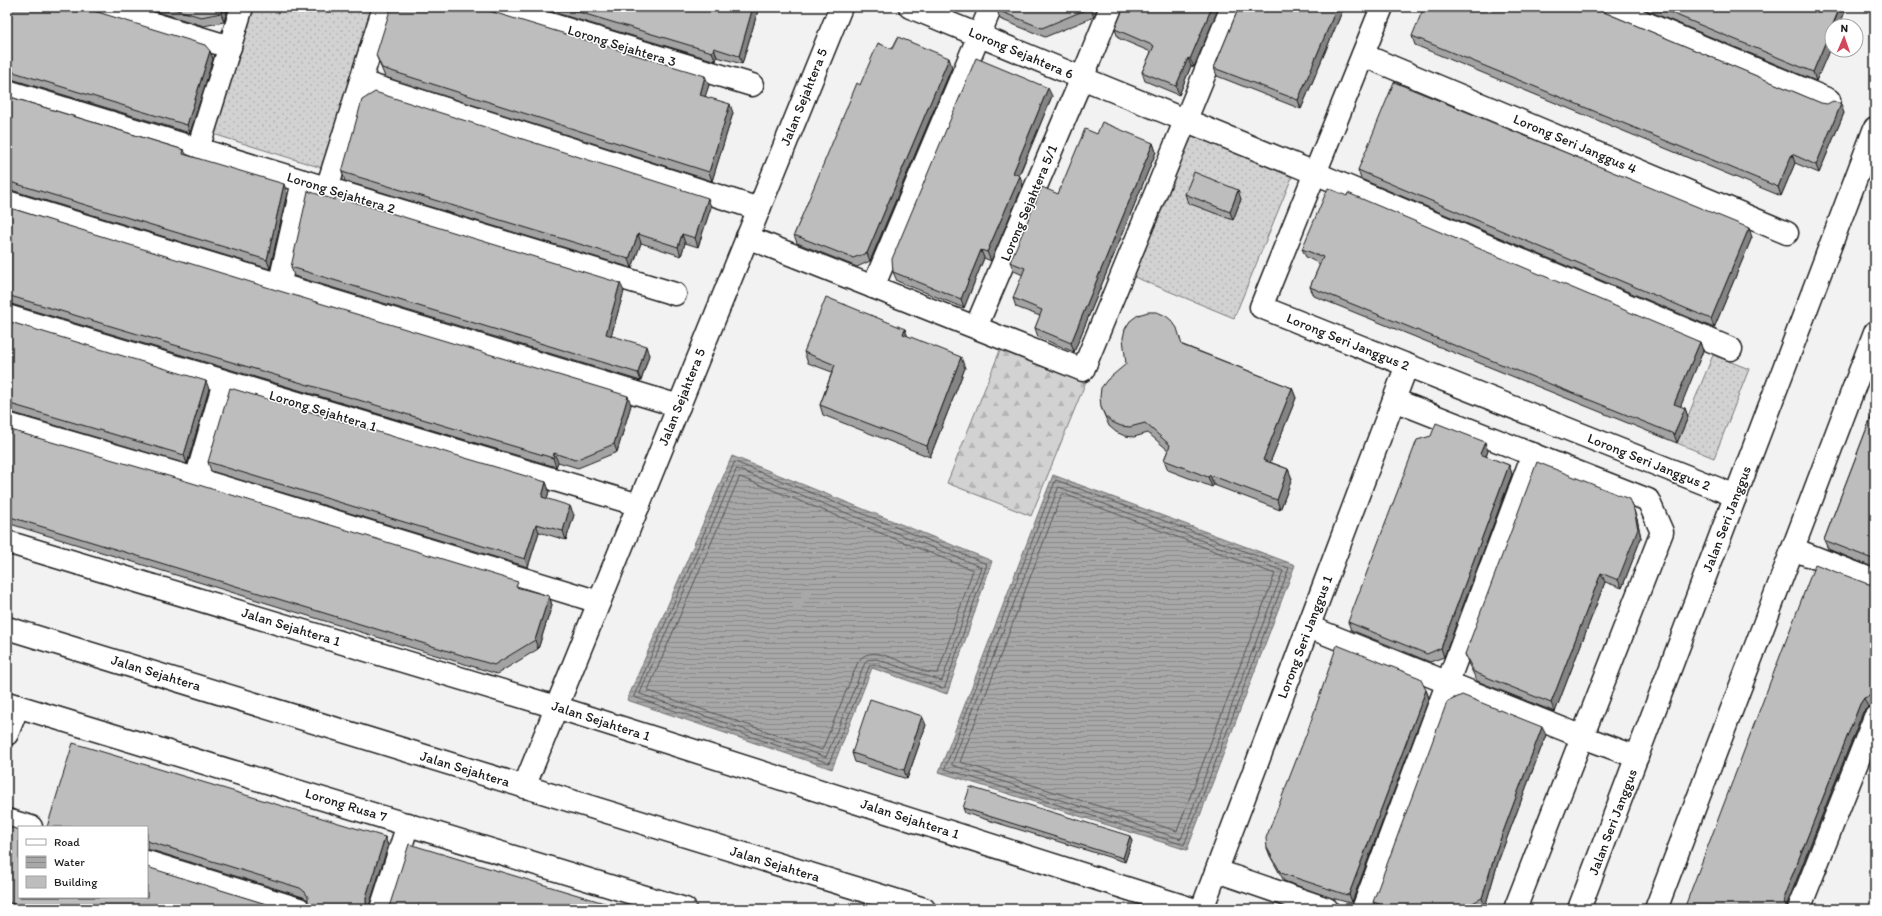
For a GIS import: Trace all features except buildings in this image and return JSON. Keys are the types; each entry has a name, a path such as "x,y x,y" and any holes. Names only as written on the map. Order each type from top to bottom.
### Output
{"street":[{"path":"98,7 230,47"},
{"path":"198,149 242,7"},
{"path":"328,188 384,7"},
{"name":"Lorong Sejahtera 3","path":"493,7 752,85"},
{"name":"Jalan Sejahtera 5","path":"524,787 841,7"},
{"name":"Lorong Sejahtera 6","path":"910,7 1082,78 1111,7"},
{"path":"873,287 991,7"},
{"path":"747,237 1083,370 1232,7"},
{"name":"Lorong Seri Janggus 2","path":"1382,7 1261,307 1736,496"},
{"path":"1608,7 1829,100"},
{"name":"Lorong Seri Janggus 4","path":"1363,55 1787,233"},
{"path":"1082,78 1731,348"},
{"name":"Lorong Sejahtera 5/1","path":"976,327 1082,78"},
{"path":"361,82 759,209"},
{"name":"Lorong Sejahtera 2","path":"7,91 675,294"},
{"name":"Jalan Seri Janggus","path":"1579,909 1873,140"},
{"path":"279,286 303,181"},
{"path":"7,202 279,286 679,406"},
{"name":"Lorong Sejahtera 1","path":"7,316 639,505"},
{"path":"1656,909 1875,332"},
{"name":"Lorong Seri Janggus 1","path":"1202,909 1407,365"},
{"path":"196,479 224,382"},
{"path":"1394,400 1648,500 1662,532 1515,909"},
{"path":"7,424 196,479 599,602"},
{"path":"1363,909 1533,454"},
{"name":"Jalan Sejahtera 1","path":"7,542 556,707 1192,909"},
{"path":"1793,549 1875,581"},
{"path":"1309,627 1583,737 1637,757"},
{"name":"Jalan Sejahtera","path":"7,628 924,909"},
{"path":"7,734 13,704"},
{"name":"Lorong Rusa 7","path":"13,704 685,909"},
{"path":"1799,909 1875,717"},
{"path":"7,820 28,826"},
{"path":"381,909 408,824"},
{"path":"148,862 299,909"},
{"path":"1217,871 1328,909"}],"green space":[{"path":"249,7 372,7 322,168 210,133"},
{"path":"1190,135 1292,177 1234,318 1132,276"},
{"path":"1001,348 1087,379 1031,516 947,483"},
{"path":"1713,355 1749,369 1714,458 1677,443"}],"water":[{"path":"732,456 992,561 947,694 872,668 832,769 627,700"},
{"path":"1053,475 1295,565 1187,850 939,772"}]}
